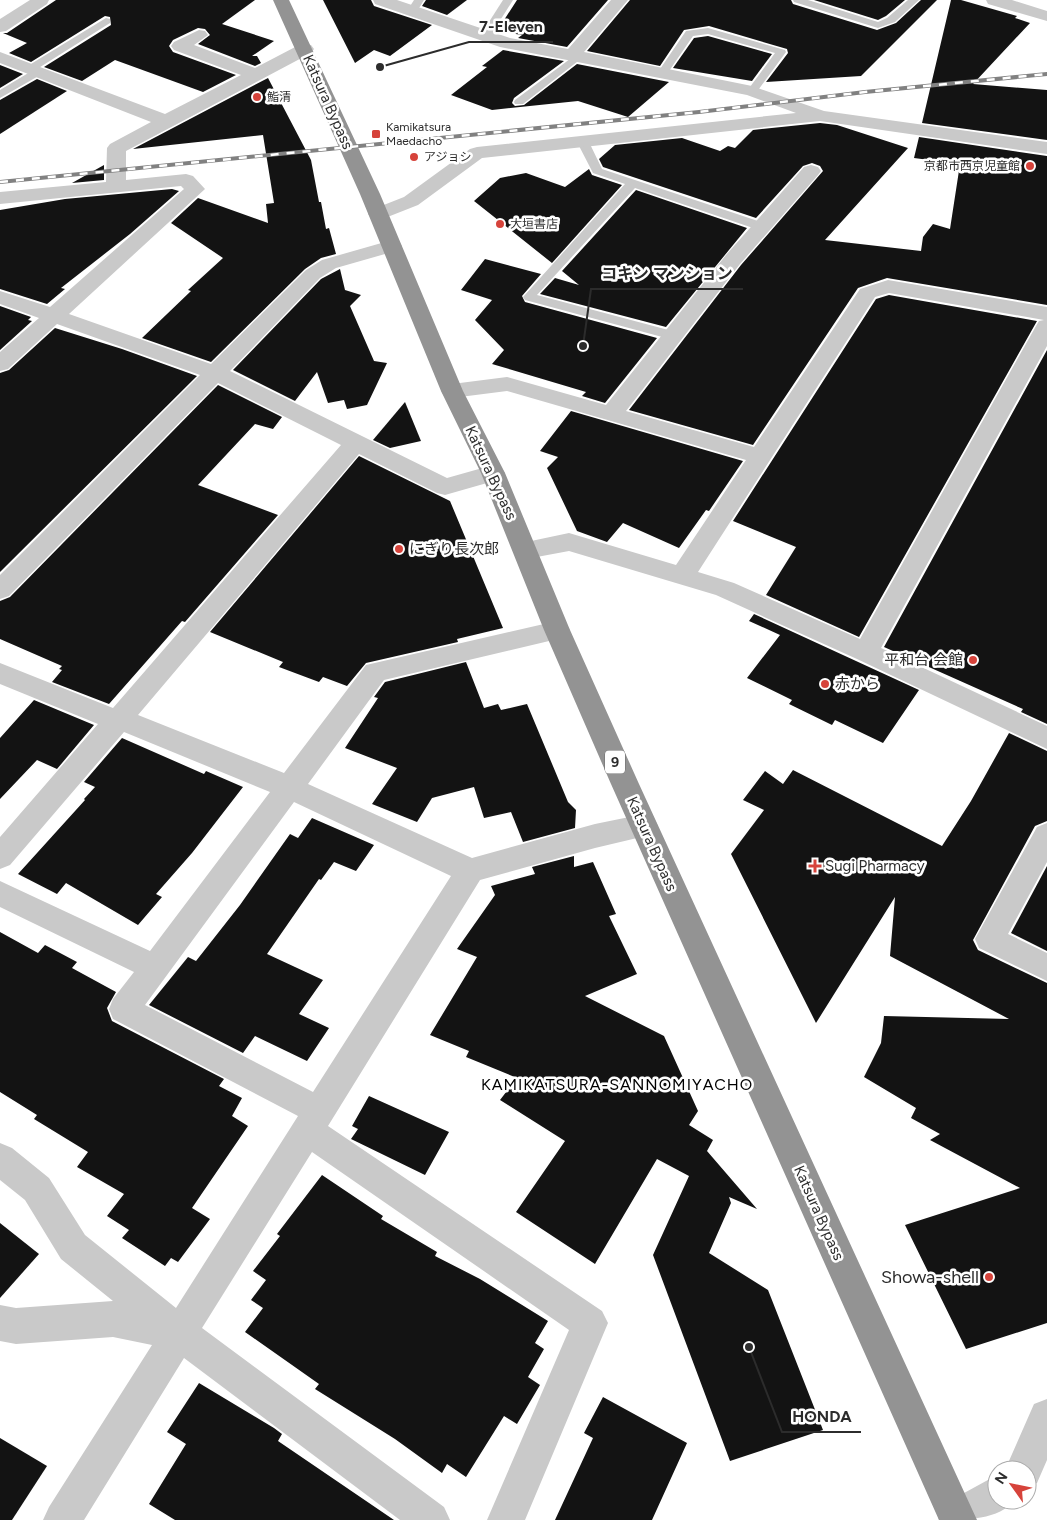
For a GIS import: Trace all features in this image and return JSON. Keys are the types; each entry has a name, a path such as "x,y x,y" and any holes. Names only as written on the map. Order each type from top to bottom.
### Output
{"highway":[{"name":"Katsura Bypass","path":"282,0 392,246 452,391 493,473 558,630 644,826 958,1518"}],"street":[{"path":"0,27 41,0"},
{"path":"381,0 415,5 506,43 663,72 752,91 821,116 1047,148"},
{"path":"575,55 620,0"},
{"path":"994,0 1047,16"},
{"path":"199,35 180,46 256,74"},
{"path":"116,186 117,148 305,49"},
{"path":"0,57 166,121"},
{"path":"378,214 411,201 477,153 821,116"},
{"path":"612,413 671,335 760,226 811,171"},
{"path":"0,198 186,180 196,190 0,364"},
{"path":"0,590 313,274 329,264 392,246"},
{"path":"682,576 867,293 888,286 1047,314"},
{"path":"0,297 216,373 444,487 493,473"},
{"path":"866,652 1047,326"},
{"path":"452,391 507,384 612,413 760,458"},
{"path":"0,858 355,444"},
{"path":"526,550 569,542 725,589 866,652 1047,738"},
{"path":"506,1520 590,1323 313,1121 124,1009 288,787 376,672 558,630"},
{"path":"0,673 92,712 143,728 288,787 470,871 595,836 644,826"},
{"path":"1047,835 990,940 1047,968"},
{"path":"62,1520 470,871"},
{"path":"0,893 154,967"},
{"path":"0,1159 37,1189 73,1247 179,1333 432,1520"},
{"path":"0,1324 16,1326 114,1319 179,1333"},
{"path":"1028,1460 1047,1417"},
{"path":"958,1518 987,1500"}],"lane":[{"path":"486,36 508,0"},
{"path":"798,0 878,25 892,20 914,0"},
{"path":"0,95 106,21"},
{"path":"663,72 690,33 708,31 781,52 752,91"},
{"path":"518,102 575,55"},
{"path":"583,142 597,171 760,226"},
{"path":"633,183 529,297 671,335"}],"building":[{"path":"56,0 255,0 222,24 274,41 252,56 257,56 261,63 255,66 198,44 210,35 205,29 198,28 173,40 169,46 173,52 236,75 203,92 115,60 82,81 44,67 111,25 110,17 105,16 31,62 9,53 27,43 3,33 7,33"},
{"path":"323,0 371,0 374,6 432,25 390,56 374,50 355,63"},
{"path":"426,0 467,0 447,15 422,6"},
{"path":"517,0 608,0 567,47 518,38 522,35 497,31"},
{"path":"630,0 791,0 793,4 877,30 896,23 921,0 937,0 861,76 766,82 788,53 787,49 709,26 684,30 660,66 587,51"},
{"path":"814,0 905,0 886,16 878,20"},
{"path":"951,0 961,0 1017,16 1015,18 1030,23 973,84 1047,90 1047,140 922,123"},
{"path":"708,36 772,54 752,81 673,68 694,38"},
{"path":"503,50 564,61 514,98 512,103 515,106 524,105 577,64 669,82 628,117 578,101 492,110 451,95 487,67 482,66"},
{"path":"0,65 23,74 0,88"},
{"path":"268,78 311,160 326,229 329,228 336,254 321,258 305,269 211,362 142,338 191,291 188,290 223,258 171,223 198,198 268,223 266,204 274,203 263,135 133,149"},
{"path":"37,79 67,91 0,134 0,100"},
{"path":"820,123 837,125 908,148 825,240 921,251 923,237 933,224 950,229 960,164 914,158 919,137 1047,156 1047,305 887,278 858,288 753,445 629,410 741,265 823,171 820,166 812,163 803,166 756,218 603,167 599,159 615,145 682,138 720,151 728,146 735,148 753,130"},
{"path":"104,165 104,180 72,183"},
{"path":"589,169 592,175 622,185 552,263 474,201 500,178 526,173 565,187"},
{"path":"172,189 179,191 130,234 61,288 65,289 47,304 0,289 0,210 65,199"},
{"path":"636,190 747,228 666,327 540,294 555,278 579,285 562,271"},
{"path":"485,259 541,274 522,296 525,302 657,338 605,403 582,396 586,392 492,364 504,350 475,320 492,300 461,290"},
{"path":"340,269 345,290 361,295 350,306 374,361 387,363 367,405 347,409 344,400 328,403 317,372 295,401 233,370 321,279"},
{"path":"889,295 1037,321 859,637 766,595 796,547 733,521 876,299"},
{"path":"0,306 31,317 28,320 32,321 0,350"},
{"path":"55,328 122,349 197,376 0,572 0,373 9,370"},
{"path":"1047,350 1047,724 1021,712 1023,709 884,647"},
{"path":"218,385 282,417 273,429 255,424 198,485 278,515 185,622 182,621 109,704 52,682 62,670 59,669 62,666 0,639 0,601 10,597"},
{"path":"405,402 421,441 390,448 373,440"},
{"path":"571,411 743,461 709,511 706,510 679,548 623,523 607,542 577,531 547,468 558,457 540,451"},
{"name":"にぎり長次郎","path":"359,456 450,501 503,628 457,639 458,642 366,663 347,686 323,677 319,682 279,667 283,662 210,632"},
{"path":"754,614 919,690 883,743 835,720 832,725 789,704 792,700 747,678 780,635 749,621"},
{"path":"466,662 484,708 498,704 501,710 527,704 568,802 576,810 575,828 523,842 511,812 484,818 474,787 432,798 417,822 372,804 397,768 345,748 378,698 374,697 385,682"},
{"path":"34,700 94,725 57,769 37,760 0,799 0,738"},
{"path":"1009,733 1047,751 1047,821 1035,826 973,940 978,950 1047,983 1047,1323 966,1349 905,1225 1020,1188 930,1140 940,1134 911,1118 916,1108 864,1077 881,1043 884,1016 1009,1019 890,956 895,897 816,1023 731,854 764,810 743,800 765,771 783,784 793,770 942,846 971,801"},
{"path":"122,738 204,774 206,771 243,787 192,853 156,894 162,897 138,925 66,883 57,894 18,874 95,787 84,782"},
{"path":"312,818 374,845 356,871 334,862 321,880 319,879 267,954 323,980 299,1014 329,1028 307,1061 255,1036 243,1053 149,1005 188,957 196,961 240,905 290,834 298,838"},
{"path":"574,856 574,867 593,862 616,914 609,916 637,974 585,996 664,1036 698,1111 689,1125 713,1140 707,1151 757,1209 729,1197 731,1203 709,1253 768,1290 823,1430 730,1461 653,1255 689,1176 657,1159 595,1264 516,1212 565,1141 500,1100 517,1078 466,1057 469,1051 430,1035 477,957 457,949 495,895 491,886 535,874 532,867"},
{"path":"1047,866 1047,951 1011,933"},
{"path":"0,932 38,953 45,945 77,962 72,968 116,992 107,1008 112,1021 224,1079 219,1086 242,1098 232,1116 248,1126 192,1208 210,1219 178,1262 171,1258 165,1266 122,1238 129,1230 107,1216 124,1194 77,1167 88,1152 34,1119 37,1115 0,1092"},
{"path":"369,1096 449,1132 425,1175 351,1139 358,1129 352,1126"},
{"path":"322,1175 383,1216 381,1219 437,1252 435,1256 480,1279 548,1321 535,1343 544,1349 528,1377 540,1385 517,1424 504,1416 466,1477 447,1464 442,1473 395,1439 315,1389 319,1384 245,1332 263,1308 251,1300 266,1280 253,1271 280,1236 277,1234"},
{"path":"0,1223 39,1254 0,1298"},
{"path":"199,1383 274,1428 282,1434 278,1441 394,1520 175,1520 149,1504 186,1444 167,1432"},
{"path":"603,1397 687,1443 652,1520 555,1520 593,1438 584,1433"},
{"path":"0,1438 47,1466 12,1520 0,1520"}],"railway":[{"path":"0,182 699,112 865,92 1047,74"}],"place":[{"name":"7-Eleven","path":"380,67"},
{"name":"鮨清","path":"257,97"},
{"name":"Kamikatsura Maedacho","path":"376,134"},
{"name":"アジョシ","path":"414,157"},
{"name":"京都市西京児童館","path":"1030,166"},
{"name":"大垣書店","path":"500,224"},
{"name":"コキン マンション","path":"583,346"},
{"name":"にぎり長次郎","path":"399,549"},
{"name":"平和台 会館","path":"973,660"},
{"name":"赤から","path":"825,684"},
{"name":"Sugi Pharmacy","path":"815,866"},
{"name":"Showa-shell","path":"989,1277"},
{"name":"HONDA","path":"749,1347"}],"district":[{"name":"KAMIKATSURA-SANNOMIYACHO","path":"617,1084"}]}
